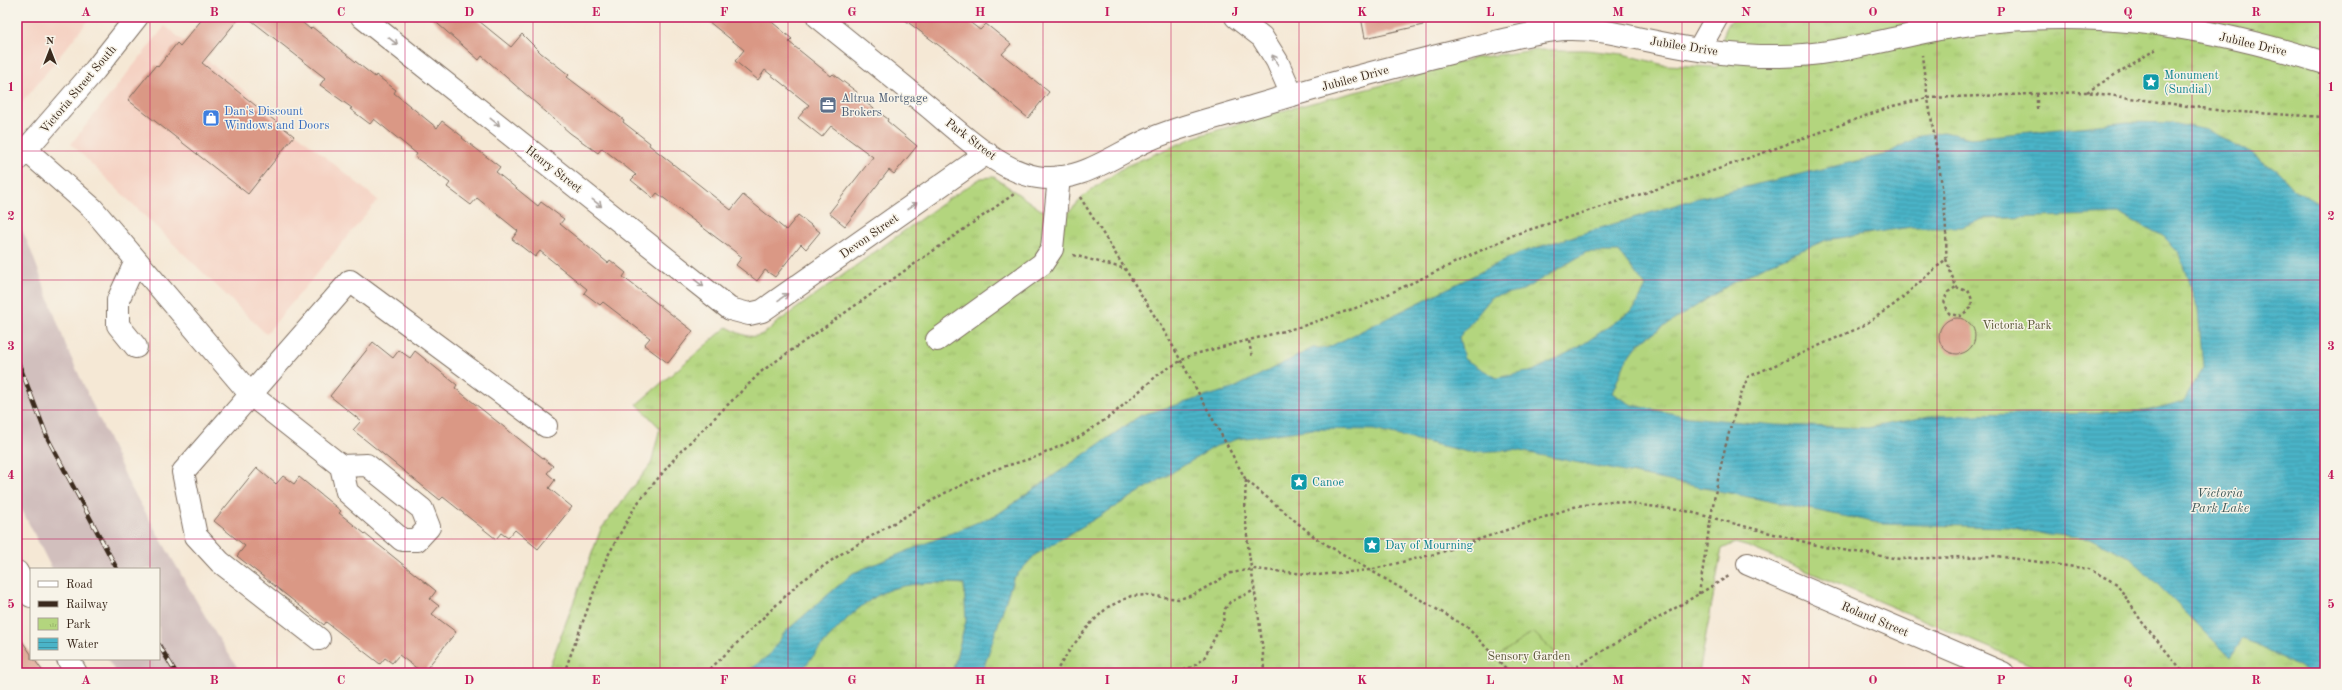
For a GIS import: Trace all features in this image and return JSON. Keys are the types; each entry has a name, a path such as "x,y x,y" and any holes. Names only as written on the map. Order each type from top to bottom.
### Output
{"street":[{"name":"Victoria Street South","path":"22,155 138,17"},
{"name":"Henry Street","path":"362,17 730,309 749,314"},
{"name":"Park Street","path":"818,17 987,154 1018,172 1040,178 1059,176"},
{"path":"1236,17 1262,38 1277,61 1292,95"},
{"path":"1699,49 1717,17"},
{"name":"Jubilee Drive","path":"1059,176 1072,176 1087,172 1164,133 1292,95 1566,23 1664,44 1782,57 1835,50 1947,28 2020,18 2150,19 2269,46 2325,63"},
{"name":"Devon Street","path":"749,314 762,311 987,154"},
{"path":"22,155 92,208 251,395 341,466"},
{"path":"937,340 1042,264 1052,249 1059,176"},
{"path":"136,261 118,300 118,325 136,347"},
{"path":"319,640 220,562 196,536 183,472 350,281 546,426"},
{"name":"Roland Street","path":"1748,564 2003,673"},
{"path":"17,572 30,594"},
{"path":"69,660 76,673"}],"path":[{"path":"2086,92 2160,47"},
{"path":"1926,50 1922,54 1926,98 1947,229 1946,259 1956,288"},
{"path":"706,673 799,583 842,554 945,493 996,469 1036,457 1078,438 1112,415 1160,373 1180,360 1191,355 1303,326 1367,304 1516,234 1706,173 1893,106 1926,98 2086,92 2223,111 2325,117"},
{"path":"2037,94 2037,109"},
{"path":"564,673 606,559 636,505 679,453 762,371 1014,194"},
{"path":"1080,196 1123,268 1169,339 1246,480 1317,540 1467,627 1510,673"},
{"path":"1052,249 1123,268"},
{"path":"1699,594 1711,519 1734,410 1748,377 1860,327 1895,304 1946,259"},
{"path":"1956,288 1969,292 1972,300 1971,308 1960,316 1950,314 1944,306 1944,301 1948,292 1956,288"},
{"path":"1248,341 1252,358"},
{"path":"1246,480 1244,508 1264,649 1264,673"},
{"path":"1055,673 1071,648 1092,622 1108,607 1131,596 1148,595 1179,599 1193,595 1231,573 1252,569 1318,575 1369,570 1439,553 1577,506 1612,501 1686,511 1711,519 1824,546 1900,559 1996,556 2089,569 2117,584 2142,622 2181,669 2188,673"},
{"path":"1566,673 1621,638 1699,594 1748,564"},
{"path":"1178,673 1194,666 1204,658 1224,622 1225,609 1230,602 1255,590"}],"shaded area":[{"path":"17,17 91,17 17,109"},
{"path":"165,26 378,200 266,334 71,144"},
{"path":"17,219 30,248 68,351 130,486 215,633 241,673 116,673 108,660 160,660 160,568 51,568 22,510 17,496"}],"green space":[{"name":"Victoria Park","path":"1736,17 2325,17 2325,673 2050,673 1749,547 1735,543 1722,549 1699,673 547,673 601,529 651,464 660,428 637,404 727,327 746,336 758,336 763,334 947,200 981,178 994,177 1041,210 1069,212 1087,193 1126,166 1198,136 1292,108 1399,81 1474,58 1536,50 1586,50 1623,54 1664,65 1717,67 1725,32 1731,21"},
{"name":"Sensory Garden","path":"1533,632 1573,669 1566,673 1510,673 1496,657"}],"water":[{"name":"Victoria Park Lake","path":"2128,122 2172,123 2207,130 2246,150 2277,171 2294,189 2325,207 2325,673 2309,673 2256,644 2242,639 2231,658 2130,557 2091,539 2049,535 2010,527 1883,524 1515,450 1468,452 1374,430 1313,429 1238,439 1216,446 1035,555 1013,579 982,673 952,673 966,621 964,584 944,583 911,585 891,589 870,600 837,629 799,673 745,673 769,655 785,632 853,573 998,514 1141,415 1232,389 1313,348 1327,348 1519,253 1698,198 1887,154 1920,135 1943,132 1971,138","holes":["2120,214 2163,236 2178,251 2198,309 2203,368 2184,401 2146,411 1930,416 1867,428 1775,425 1689,417 1632,405 1612,393 1625,362 1640,342 1732,283 1767,265 1826,240 1911,227 1962,227 1983,219","1587,252 1619,252 1646,287 1634,309 1579,347 1533,371 1497,378 1464,359 1459,337 1492,297 1523,290"]}],"building":[{"name":"Dan's Discount Windows and Doors","path":"204,17 240,17 202,63 294,136 248,194 128,100 156,65 158,67 177,43 180,46"},
{"path":"247,17 296,17 310,29 312,27 375,77 376,75 396,90 394,93 437,128 442,121 463,137 462,138 500,167 496,172 538,206 541,202 564,219 560,224 608,263 610,260 626,273 623,277 693,331 668,363 644,345 650,338 603,302 600,305 584,293 587,289 540,251 535,257 512,239 518,231 477,198 471,205 447,187 450,183 415,157 417,154 374,119 370,124 350,109 352,108 320,85 325,78"},
{"path":"430,17 474,17 511,47 522,34 541,53 569,75 567,77 624,120 623,122 650,143 649,145 731,210 743,195 786,230 798,215 820,232 806,249 801,244 775,277 765,270 757,281 736,265 742,257 657,193 653,198 631,180 636,175 602,148 598,153 570,133 482,56 479,60"},
{"path":"703,17 766,17 792,39 789,42 831,76 833,74 857,92 855,95 888,119 887,121 917,146 894,174 889,170 845,226 829,213 873,157 831,126 822,137 798,118 809,105 765,70 758,80 735,61 744,50"},
{"path":"901,17 963,17 980,30 986,24 1011,44 1002,54 1049,92 1028,118 949,53"},
{"path":"1361,17 1422,17 1423,25 1365,38"},
{"path":"1961,318 1970,323 1974,329 1974,343 1970,349 1961,354 1953,354 1944,349 1940,343 1939,332 1944,323 1950,319"},
{"path":"373,342 393,358 399,350 410,358 415,351 457,385 455,388 553,466 547,473 555,480 549,488 572,507 538,549 515,530 508,538 501,533 496,539 443,497 440,500 353,430 361,421 330,396"},
{"path":"257,468 276,484 283,476 294,484 299,477 341,511 339,513 436,591 430,599 439,606 432,614 456,632 423,673 399,655 392,663 385,658 380,664 326,622 324,625 237,556 245,546 214,521"},
{"path":"17,634 30,653 30,660 35,660 44,673 17,673"}],"railway":[{"path":"17,359 48,439 116,568"},
{"path":"160,647 176,673"}],"place":[{"name":"Monument (Sundial)","path":"2151,82"},
{"name":"Altrua Mortgage Brokers","path":"828,105"},
{"name":"Dan's Discount Windows and Doors","path":"211,118"},
{"name":"Canoe","path":"1299,482"},
{"name":"Day of Mourning","path":"1372,545"}]}
